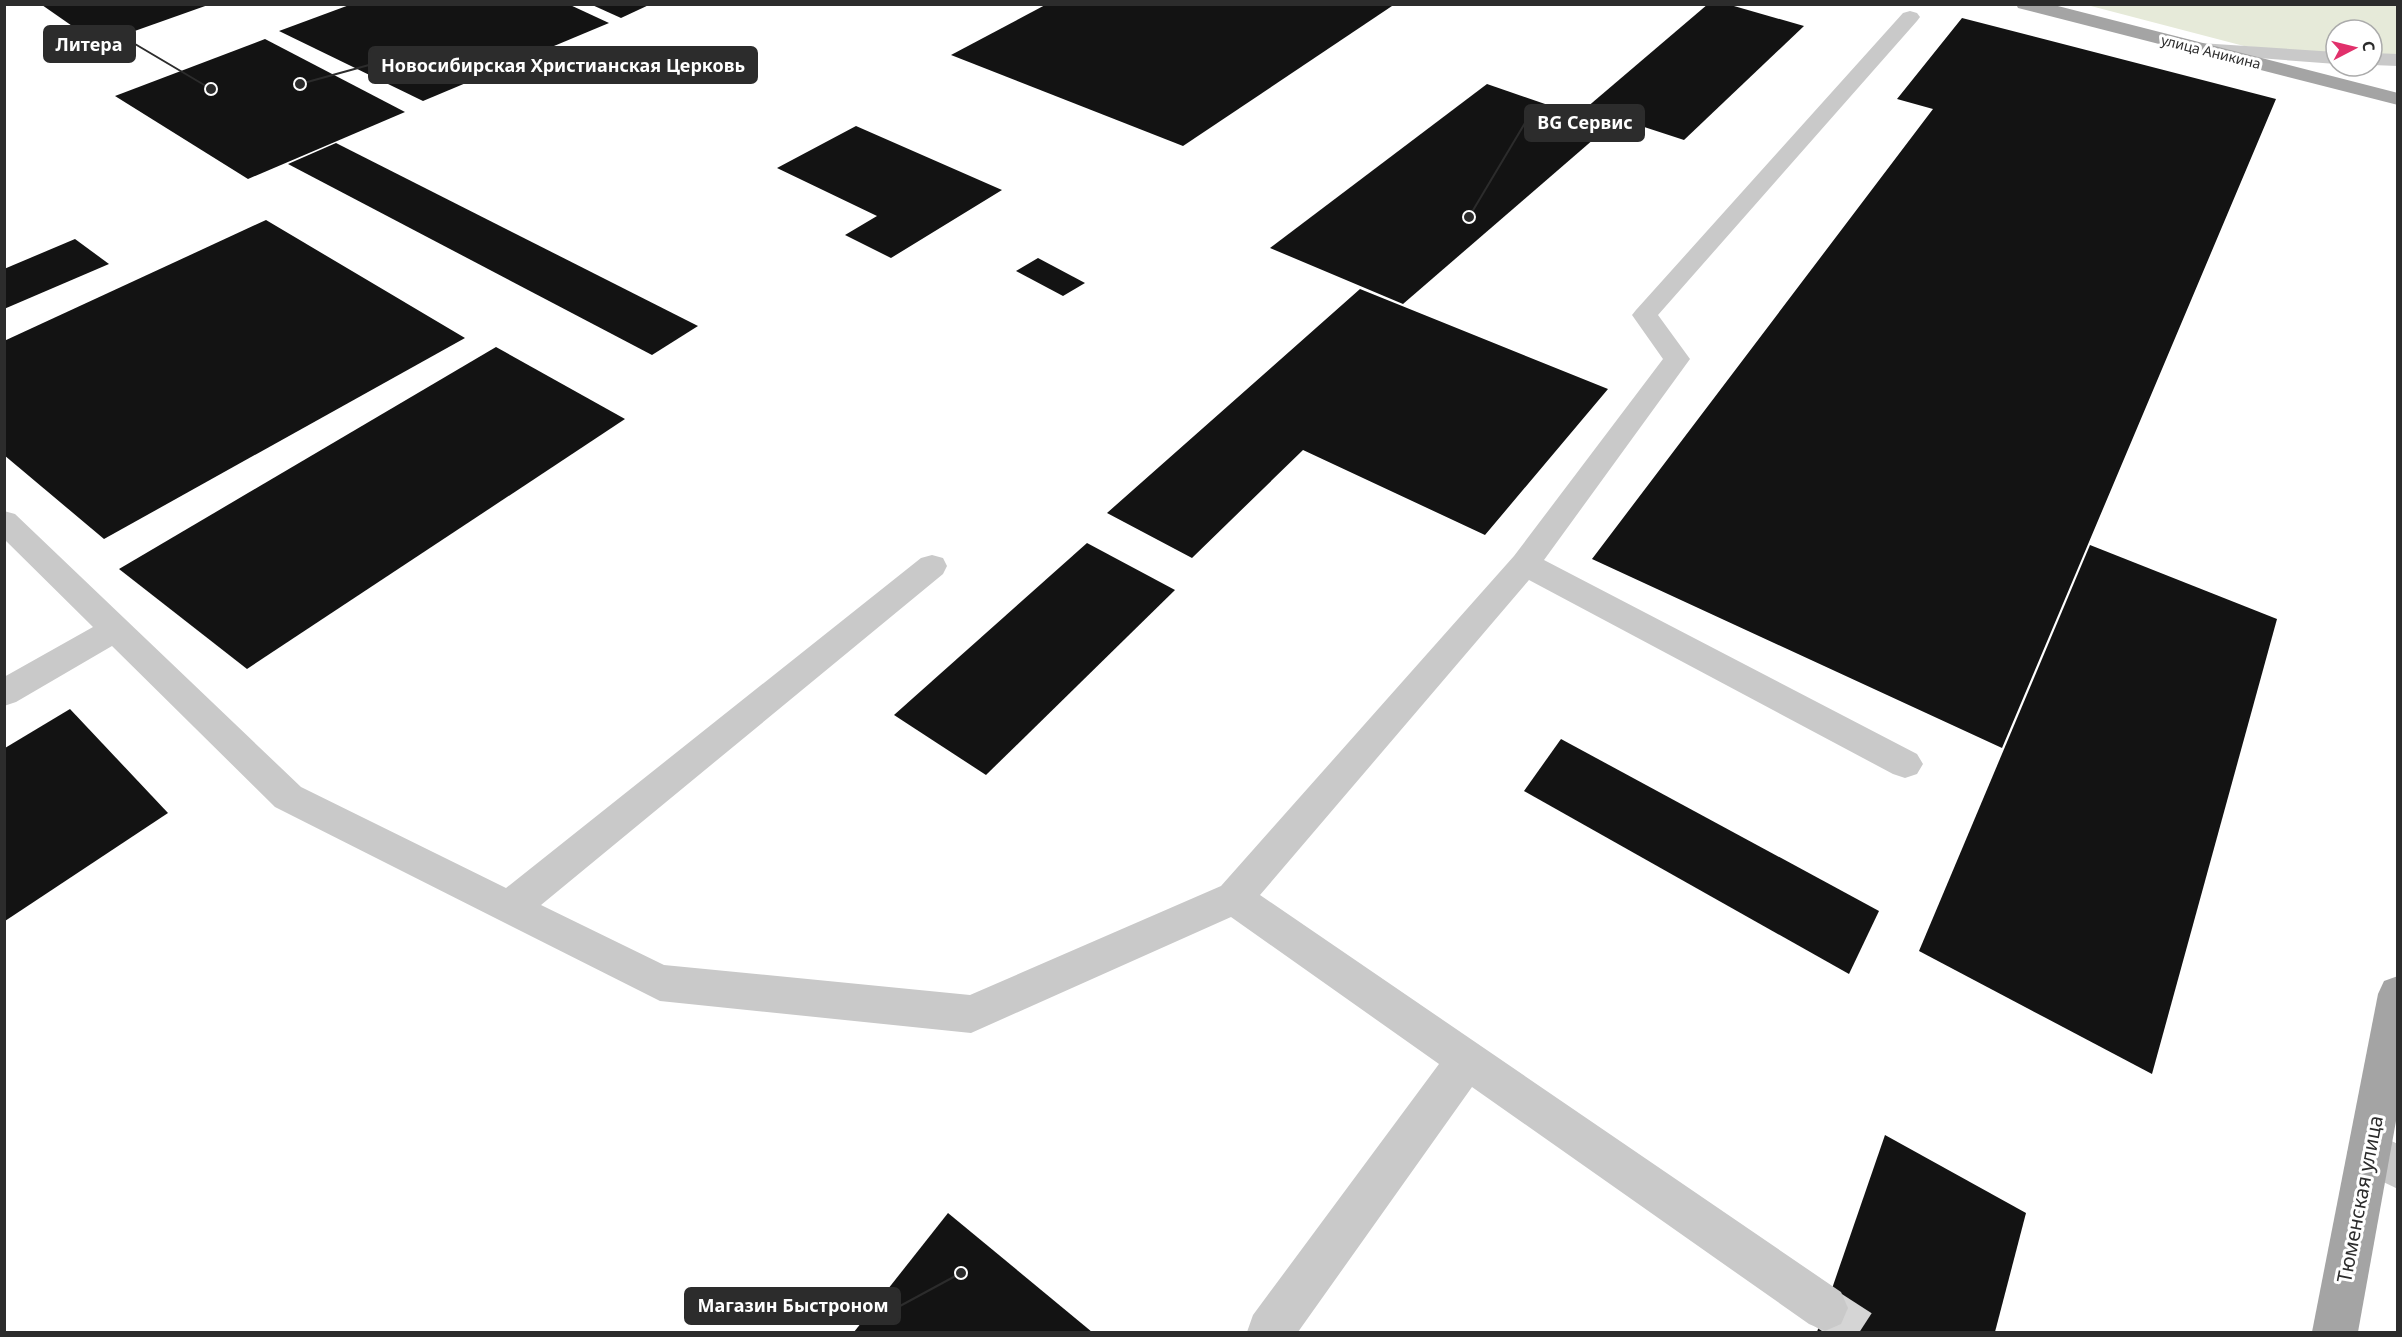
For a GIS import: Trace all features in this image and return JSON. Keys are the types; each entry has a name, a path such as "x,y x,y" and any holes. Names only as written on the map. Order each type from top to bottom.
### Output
{"main road":[{"name":"улица Аникина","path":"2025,4 2397,99"},
{"name":"Тюменская улица","path":"2335,1332 2383,1160 2397,994"}],"street":[{"path":"4,521 288,796 660,983 971,1014 1234,898 1526,564 1677,359 1645,315 1910,18"},
{"path":"2200,49 2324,57"},
{"path":"1526,564 1905,764"},
{"path":"509,908 932,566"},
{"path":"4,693 116,629"},
{"path":"1234,898 1825,1308"},
{"path":"1270,1332 1467,1060"}],"green space":[{"path":"2087,5 2397,5 2397,55 2384,55 2384,18 2324,18 2324,54 2244,46"}],"building":[{"path":"352,4 568,4 609,23 423,101 279,31"},
{"path":"590,4 651,4 621,18"},
{"path":"1047,4 1395,4 1183,146 951,55"},
{"path":"1708,4 1727,4 1804,26 1684,140 1586,108"},
{"path":"42,5 208,5 98,44"},
{"path":"1962,18 2276,99 2002,748 1592,559 1933,109 1897,99"},
{"path":"265,39 405,112 248,179 115,96"},
{"path":"1487,84 1609,126 1403,304 1270,248"},
{"path":"856,126 1002,190 891,258 845,235 877,216 777,168"},
{"path":"336,143 698,326 652,355 288,164"},
{"path":"266,220 465,338 104,539 4,455 4,341"},
{"path":"75,239 109,264 4,309 4,269"},
{"path":"1038,258 1085,283 1063,296 1016,271"},
{"path":"1360,289 1608,389 1485,535 1303,450 1192,558 1107,513"},
{"path":"496,347 625,419 247,669 119,569"},
{"path":"1087,543 1175,590 986,775 894,715"},
{"path":"2090,545 2277,619 2152,1074 1919,951"},
{"path":"70,709 168,813 5,921 5,748"},
{"path":"1561,739 1879,911 1849,974 1524,791"},
{"path":"1885,1135 2026,1213 1995,1332 1817,1332"},
{"path":"948,1213 1092,1332 854,1332"}],"tunnel":[{"path":"1825,1308 1862,1332"}],"place":[{"name":"Новосибирская Христианская Церковь","path":"300,84"},
{"name":"Литера","path":"211,89"},
{"name":"BG Сервис","path":"1469,217"},
{"name":"Магазин Быстроном","path":"961,1273"}]}
